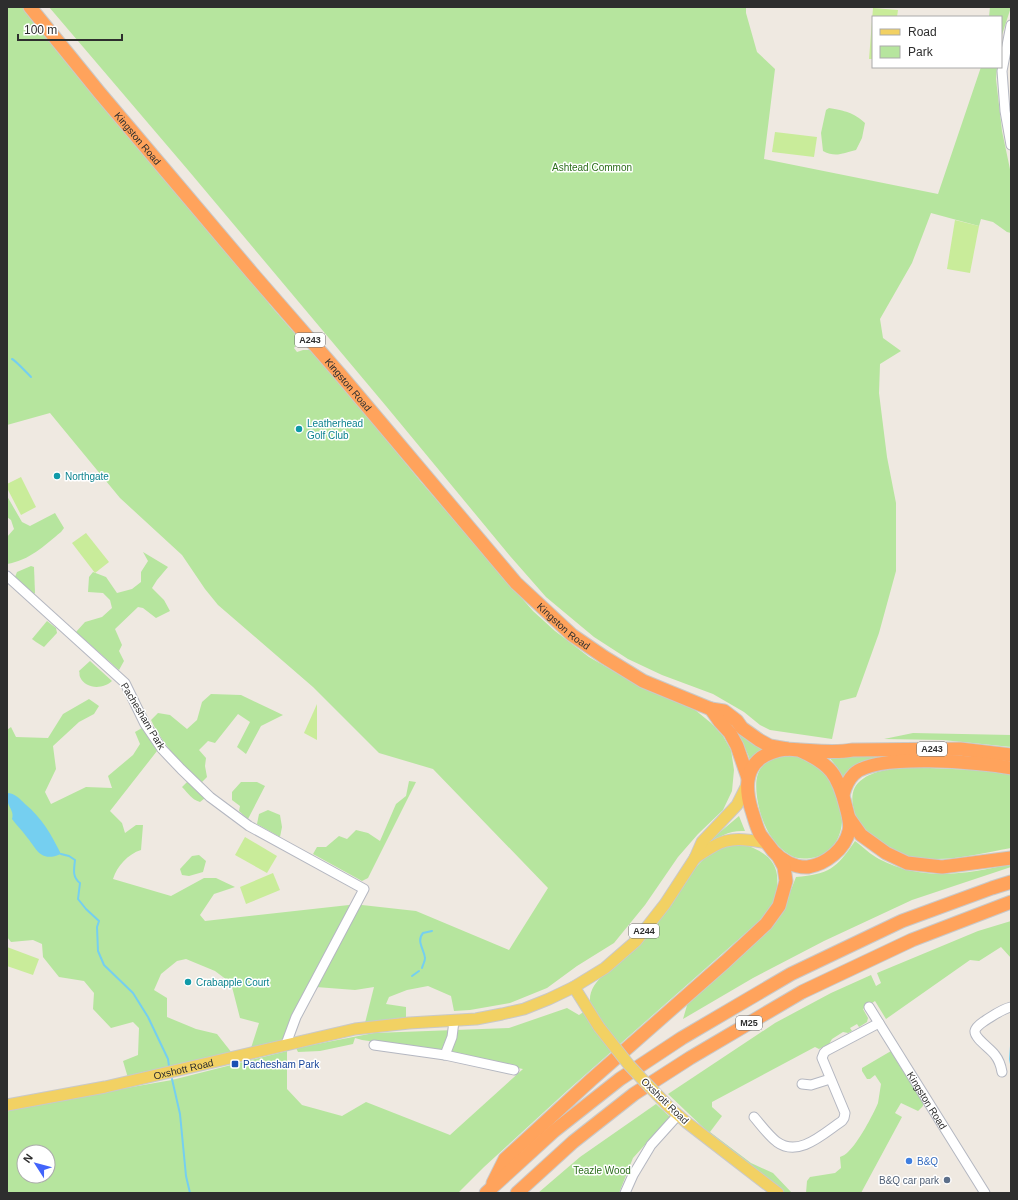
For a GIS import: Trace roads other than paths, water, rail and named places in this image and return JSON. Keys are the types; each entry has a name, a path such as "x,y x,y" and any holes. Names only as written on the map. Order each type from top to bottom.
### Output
{"highway":[{"name":"Kingston Road","path":"30,7 99,92 252,273 340,373 516,583 572,635 643,681 711,708 724,711 737,720 742,728 759,740 770,746 793,750"},
{"path":"711,708 720,722 730,733 737,746 748,782 754,820 760,835 778,856 794,865 807,867 822,862 838,851 845,841 850,830 849,818 843,795 834,774 824,763 810,755 793,750 769,754 756,763 751,770 748,782"},
{"path":"737,720 760,735 778,741 843,747 852,750"},
{"name":"A243","path":"793,750 842,752 852,750 960,749 1011,755"},
{"name":"A243","path":"843,795 846,784 854,773 871,765 903,762 955,761 1011,768"},
{"path":"849,818 861,835 886,854 907,863 942,866 1011,858"},
{"name":"M25","path":"487,1192 505,1159 766,924 779,906 786,881 784,867 778,856"},
{"name":"M25","path":"487,1192 554,1131 620,1079 682,1038 791,974 896,925 1011,882"},
{"name":"M25","path":"517,1193 573,1142 634,1094 690,1058 802,992 912,940 1011,902"}],"main road":[{"name":"Oxshott Road","path":"7,1105 105,1088 354,1029 409,1023 476,1019 524,1009 549,999 574,987 605,968 636,941 665,904 695,858 702,842 737,805 748,782"},
{"name":"Oxshott Road","path":"695,858 714,846 728,840 740,839 767,843"},
{"name":"Oxshott Road","path":"574,987 599,1027 644,1082 678,1115 778,1193"}],"street":[{"path":"1011,25 1002,71 1005,111 1011,145"},
{"name":"Pachesham Park","path":"7,576 125,683 144,721 162,749 210,797 249,826 364,888 296,1017 286,1044"},
{"name":"Kingston Road","path":"869,1007 985,1193"},
{"path":"1002,1072 1001,1064 996,1056 990,1048 977,1037 975,1030 977,1027 1005,1008 1011,1007"},
{"path":"445,1055 452,1037 454,1021"},
{"path":"754,1116 776,1141 789,1148 796,1148 804,1145 844,1118 845,1113 822,1058 824,1053 879,1022"},
{"path":"374,1045 445,1055 514,1070"},
{"path":"802,1084 811,1085 830,1079"},
{"path":"625,1193 644,1156 678,1115"}],"water":[{"path":"7,793 17,797 31,809 50,833 61,854 48,857 36,850 12,819 12,812 8,802"}],"waterway":[{"path":"12,359 31,377"},
{"path":"61,854 69,856 75,860 75,875 77,881 80,883 78,899 99,921 97,927 98,951 104,965 133,993 148,1017 168,1059 169,1066"},
{"path":"422,968 425,958 420,939 423,933 432,931"},
{"path":"412,976 419,971"},
{"path":"1011,1046 1011,1064"},
{"path":"172,1079 180,1114 186,1176 190,1193"}],"place":[{"name":"Leatherhead Golf Club","path":"299,429"},
{"name":"Northgate","path":"57,476"},
{"name":"Crabapple Court","path":"188,982"},
{"name":"Pachesham Park","path":"235,1064"},
{"name":"B&Q","path":"909,1161"},
{"name":"B&Q car park","path":"947,1180"}],"park label":[{"name":"Ashtead Common","path":"592,167"},
{"name":"Teazle Wood","path":"602,1170"}]}
